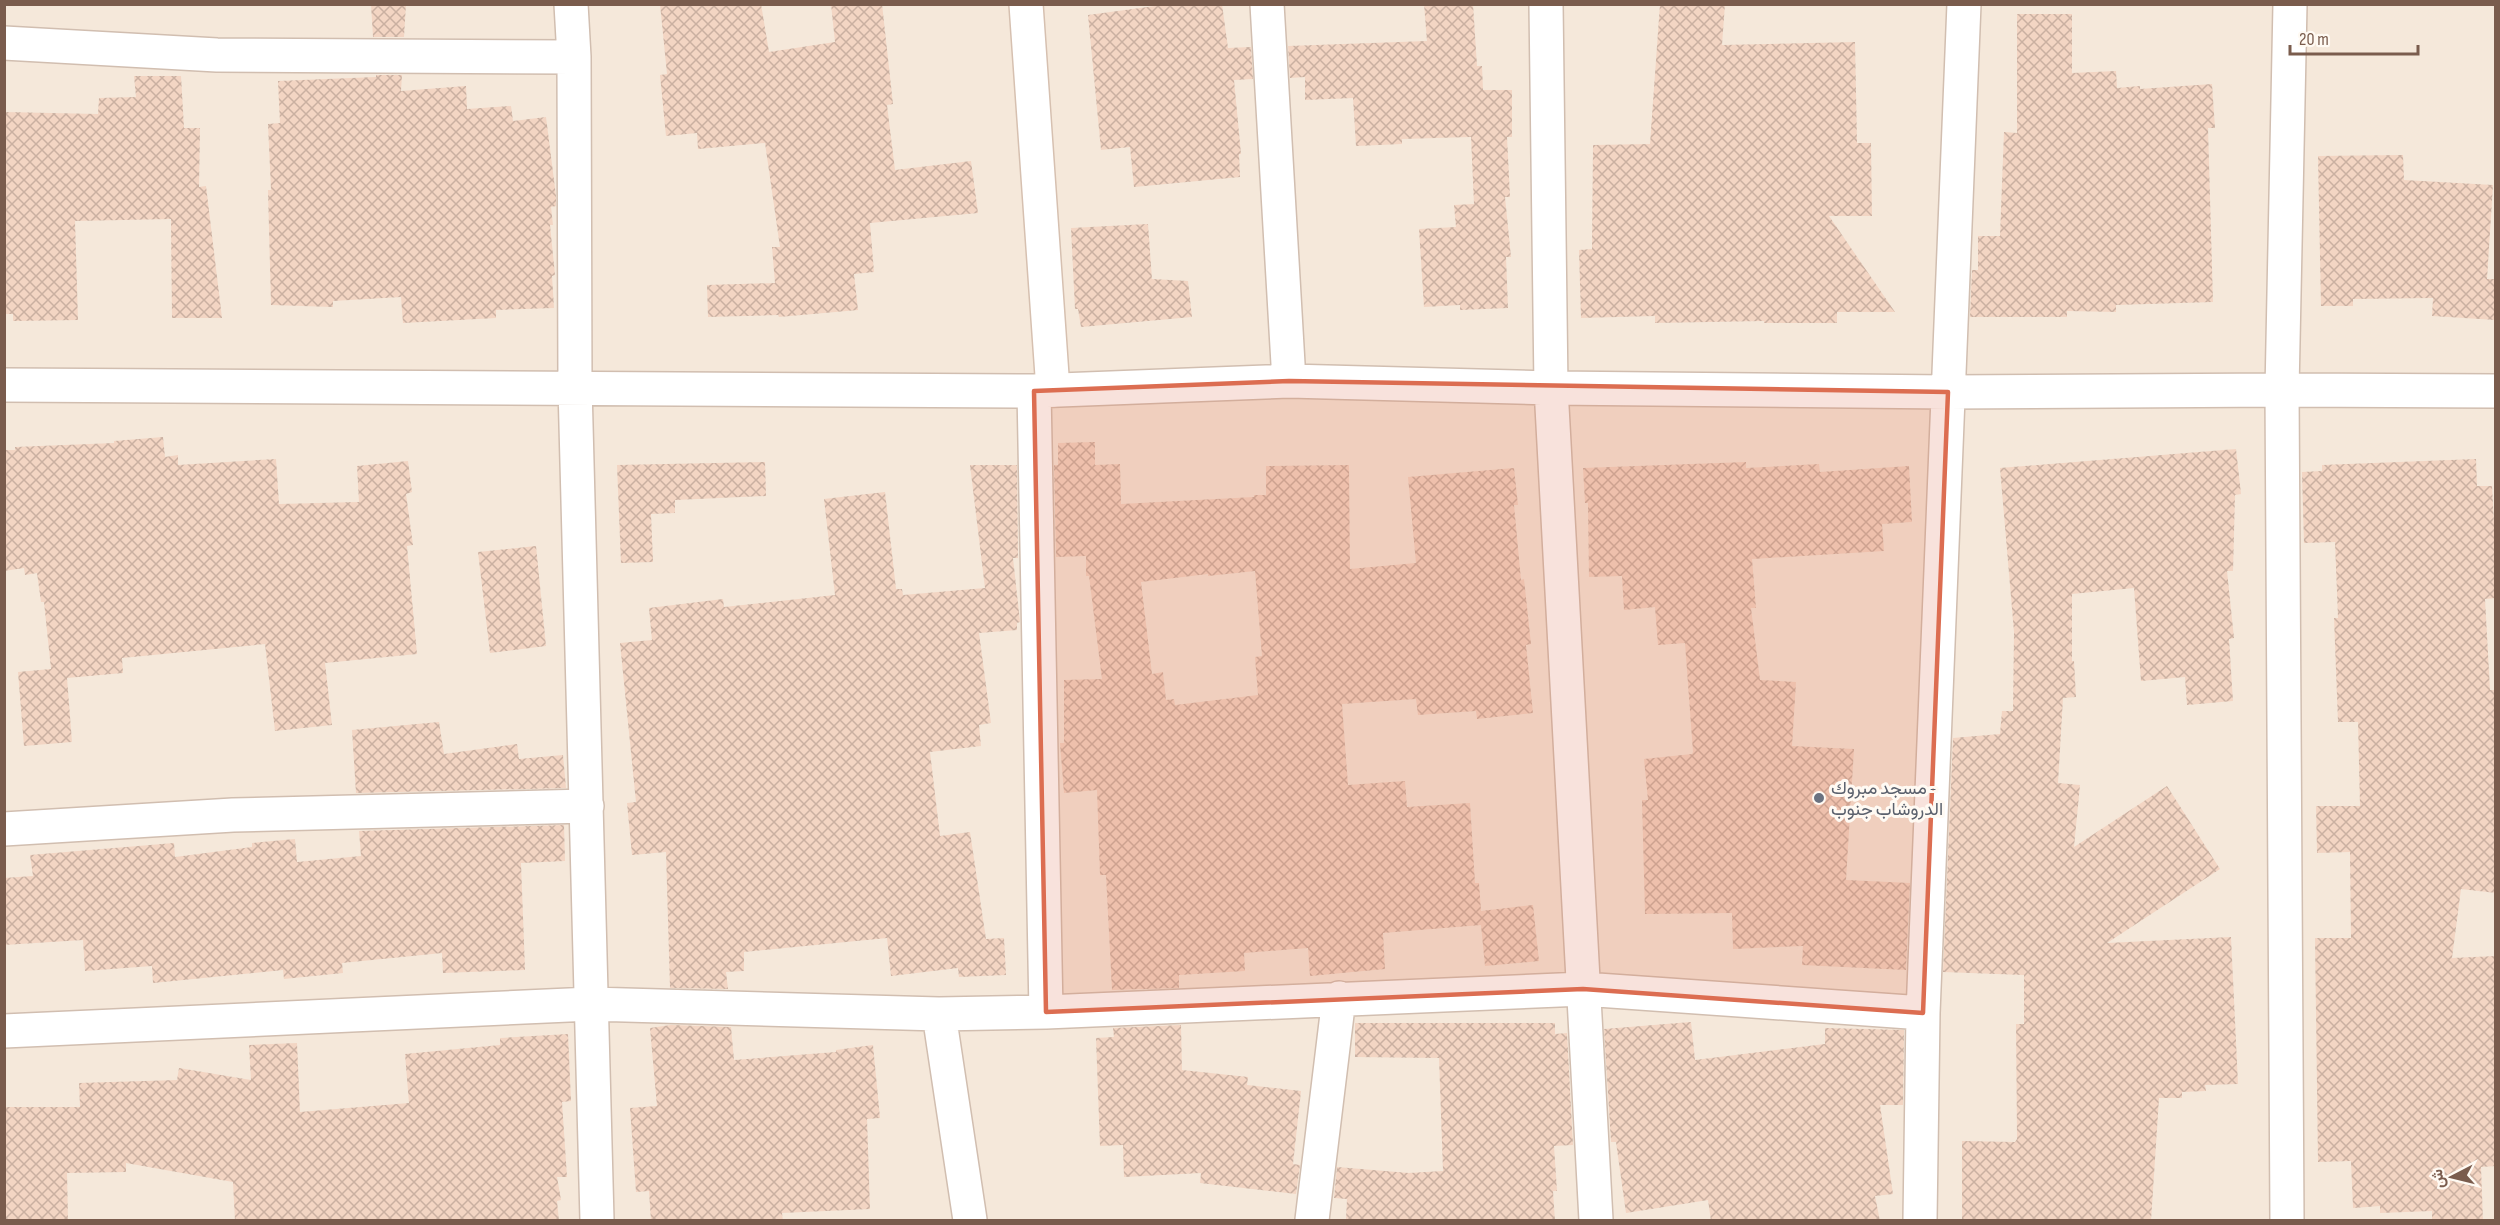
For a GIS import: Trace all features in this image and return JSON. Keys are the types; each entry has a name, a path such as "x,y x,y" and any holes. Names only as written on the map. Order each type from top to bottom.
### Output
{"street":[{"path":"571,4 574,57 575,387 597,1221"},
{"path":"1026,4 1043,391 1046,1012"},
{"path":"1267,4 1289,381"},
{"path":"1546,4 1551,388 1596,1221"},
{"path":"1920,1221 1923,1013 1964,4"},
{"path":"2287,1221 2282,390 2290,4"},
{"path":"4,43 217,55 574,57"},
{"path":"4,385 1043,391 1289,381 1551,388 1948,392 2282,390 2496,392"},
{"path":"4,829 232,815 587,806"},
{"path":"4,1031 591,1004 939,1014 1046,1012 1583,989 1923,1013"},
{"path":"1312,1221 1339,998"},
{"path":"939,1014 970,1221"}],"highlighted area":[{"path":"1289,381 1948,392 1923,1013 1583,989 1046,1012 1034,391"}],"shaded area":[{"path":"5,5 2495,5 2495,1220 5,1220"}],"building":[{"path":"371,4 406,4 404,37 373,37"},
{"path":"660,4 761,4 769,52 835,42 831,4 882,4 893,104 887,105 895,170 971,161 978,213 870,223 874,272 854,274 858,310 779,317 778,315 708,317 707,285 775,283 772,247 780,247 765,143 698,149 697,133 666,136 660,75 667,74"},
{"path":"1170,4 1222,4 1228,48 1251,47 1253,79 1234,80 1241,154 1239,154 1240,177 1134,187 1130,147 1101,150 1088,15"},
{"path":"1424,4 1473,4 1477,66 1482,66 1483,90 1512,90 1512,137 1507,137 1510,197 1505,197 1511,257 1506,257 1508,308 1460,310 1460,305 1424,307 1419,229 1456,227 1454,205 1474,204 1471,137 1402,139 1402,144 1356,146 1353,98 1305,100 1305,77 1290,78 1288,46 1427,41"},
{"path":"1660,4 1725,4 1722,45 1855,42 1857,143 1871,143 1872,216 1829,216 1895,312 1837,312 1837,323 1764,323 1764,321 1655,323 1655,316 1581,318 1579,250 1592,249 1593,145 1650,144"},
{"path":"2017,14 2072,14 2072,73 2116,71 2117,88 2140,86 2140,89 2212,84 2215,128 2208,128 2213,302 2116,305 2116,312 2067,311 2067,317 1970,317 1972,270 1978,270 1978,236 2000,236 2004,132 2017,133"},
{"path":"376,75 402,75 401,91 466,86 467,109 511,106 513,121 546,117 556,196 556,206 551,207 553,225 550,225 555,275 552,276 554,308 496,310 496,318 403,323 401,297 333,301 333,307 271,305 268,190 271,190 268,124 280,123 278,81 376,77"},
{"path":"134,76 181,76 184,128 200,128 199,187 206,186 222,318 172,318 171,219 75,221 78,320 13,321 13,314 4,314 4,112 98,114 99,98 136,97"},
{"path":"2403,155 2404,180 2493,185 2487,279 2496,279 2496,320 2432,316 2433,298 2353,299 2353,306 2321,306 2318,156"},
{"path":"1148,224 1152,279 1188,281 1192,317 1081,327 1078,309 1075,309 1071,228"},
{"path":"163,437 165,457 178,455 178,465 276,459 279,504 359,502 357,466 408,461 412,492 406,494 413,545 407,546 417,654 325,663 332,725 275,731 265,644 122,658 123,673 67,678 72,742 24,746 18,672 51,669 44,602 41,602 37,573 25,575 24,568 4,571 4,450 15,450 15,447 114,443 114,441"},
{"path":"1095,442 1095,465 1120,464 1121,504 1266,495 1266,466 1349,465 1350,569 1416,563 1408,477 1514,468 1518,505 1514,505 1521,580 1524,579 1531,644 1526,645 1533,713 1477,719 1476,711 1418,715 1416,699 1342,704 1348,785 1405,781 1407,807 1470,803 1475,883 1479,883 1481,911 1533,905 1539,961 1485,966 1481,925 1383,933 1385,969 1310,976 1308,948 1244,953 1245,971 1179,975 1179,988 1112,990 1106,875 1100,875 1097,790 1064,793 1060,743 1064,743 1064,680 1102,679 1089,576 1086,576 1086,556 1056,557 1054,465 1058,465 1058,443","holes":["1255,571 1262,656 1255,657 1258,695 1175,705 1174,699 1166,700 1163,672 1152,674 1141,582"]},
{"path":"2236,449 2241,494 2235,495 2233,571 2227,571 2234,638 2229,639 2233,701 2187,705 2185,677 2141,681 2134,588 2072,594 2072,661 2074,661 2076,697 2063,698 2058,783 2080,785 2074,847 2167,786 2220,869 2107,943 2231,937 2238,1084 2205,1085 2206,1091 2182,1092 2182,1098 2159,1098 2151,1221 1962,1221 1962,1141 2015,1142 2017,1139 2016,1024 2024,1024 2024,975 1943,972 1953,738 2000,734 2002,711 2013,711 2014,632 2000,468"},
{"path":"2476,459 2477,486 2492,486 2496,559 2496,598 2485,599 2490,690 2496,690 2496,893 2461,889 2452,958 2496,956 2496,1166 2481,1167 2483,1221 2432,1221 2432,1211 2380,1213 2380,1206 2353,1208 2351,1161 2318,1162 2315,938 2351,938 2350,852 2317,853 2316,806 2360,806 2358,722 2338,722 2334,618 2338,618 2335,542 2304,543 2302,472 2322,471 2322,465"},
{"path":"765,462 766,496 675,500 675,513 651,514 653,562 621,563 617,465"},
{"path":"1746,462 1746,468 1819,464 1820,472 1909,466 1912,522 1882,524 1884,551 1752,559 1756,608 1751,608 1760,680 1796,682 1792,746 1854,749 1846,880 1910,883 1906,970 1802,965 1803,946 1733,949 1732,913 1645,914 1642,800 1648,800 1644,759 1692,754 1693,752 1685,643 1658,645 1655,607 1624,610 1622,576 1589,577 1588,503 1585,503 1583,468"},
{"path":"970,465 1017,465 1018,558 1013,558 1020,622 1017,623 1017,630 979,633 991,723 979,725 981,746 930,752 940,836 970,832 986,939 1004,938 1006,975 959,977 958,968 891,976 887,938 744,952 744,971 726,972 728,989 670,988 666,852 632,855 627,803 636,802 620,643 652,640 649,608 723,599 724,607 835,595 824,499 885,492 896,589 902,589 903,595 985,588"},
{"path":"536,546 546,646 490,653 478,552"},
{"path":"439,722 444,754 517,744 519,759 563,755 566,788 356,793 352,730"},
{"path":"564,825 565,861 521,863 525,970 443,973 442,953 342,963 343,973 284,979 283,970 153,983 152,966 85,971 83,940 4,945 4,878 33,876 30,855 174,843 175,857 252,847 252,843 295,839 297,862 361,856 359,831"},
{"path":"1691,1022 1695,1060 1825,1044 1825,1028 1904,1030 1903,1105 1880,1105 1893,1194 1875,1196 1880,1221 1711,1221 1708,1200 1626,1213 1616,1142 1611,1142 1604,1029"},
{"path":"1355,1023 1555,1023 1555,1034 1567,1033 1573,1145 1554,1146 1557,1191 1553,1191 1555,1221 1346,1219 1347,1199 1334,1198 1337,1167 1409,1173 1443,1171 1439,1058 1355,1057"},
{"path":"671,1025 731,1027 734,1060 836,1052 836,1050 873,1045 880,1118 867,1119 870,1209 782,1213 783,1221 651,1221 649,1191 636,1192 630,1108 657,1106 650,1028"},
{"path":"1181,1025 1182,1070 1248,1077 1247,1085 1301,1091 1293,1164 1300,1165 1296,1194 1200,1183 1201,1173 1124,1177 1123,1145 1100,1146 1096,1038 1114,1037 1113,1028"},
{"path":"568,1034 571,1101 562,1102 567,1177 557,1177 561,1200 557,1201 559,1221 235,1221 233,1182 126,1163 126,1172 67,1173 68,1221 4,1221 4,1107 80,1107 79,1083 177,1080 179,1068 251,1080 249,1045 297,1043 300,1112 409,1103 405,1054 500,1045 500,1038"}],"place":[{"name":"مسجد مبروك - الدروشاب جنوب","path":"1819,798"}]}
